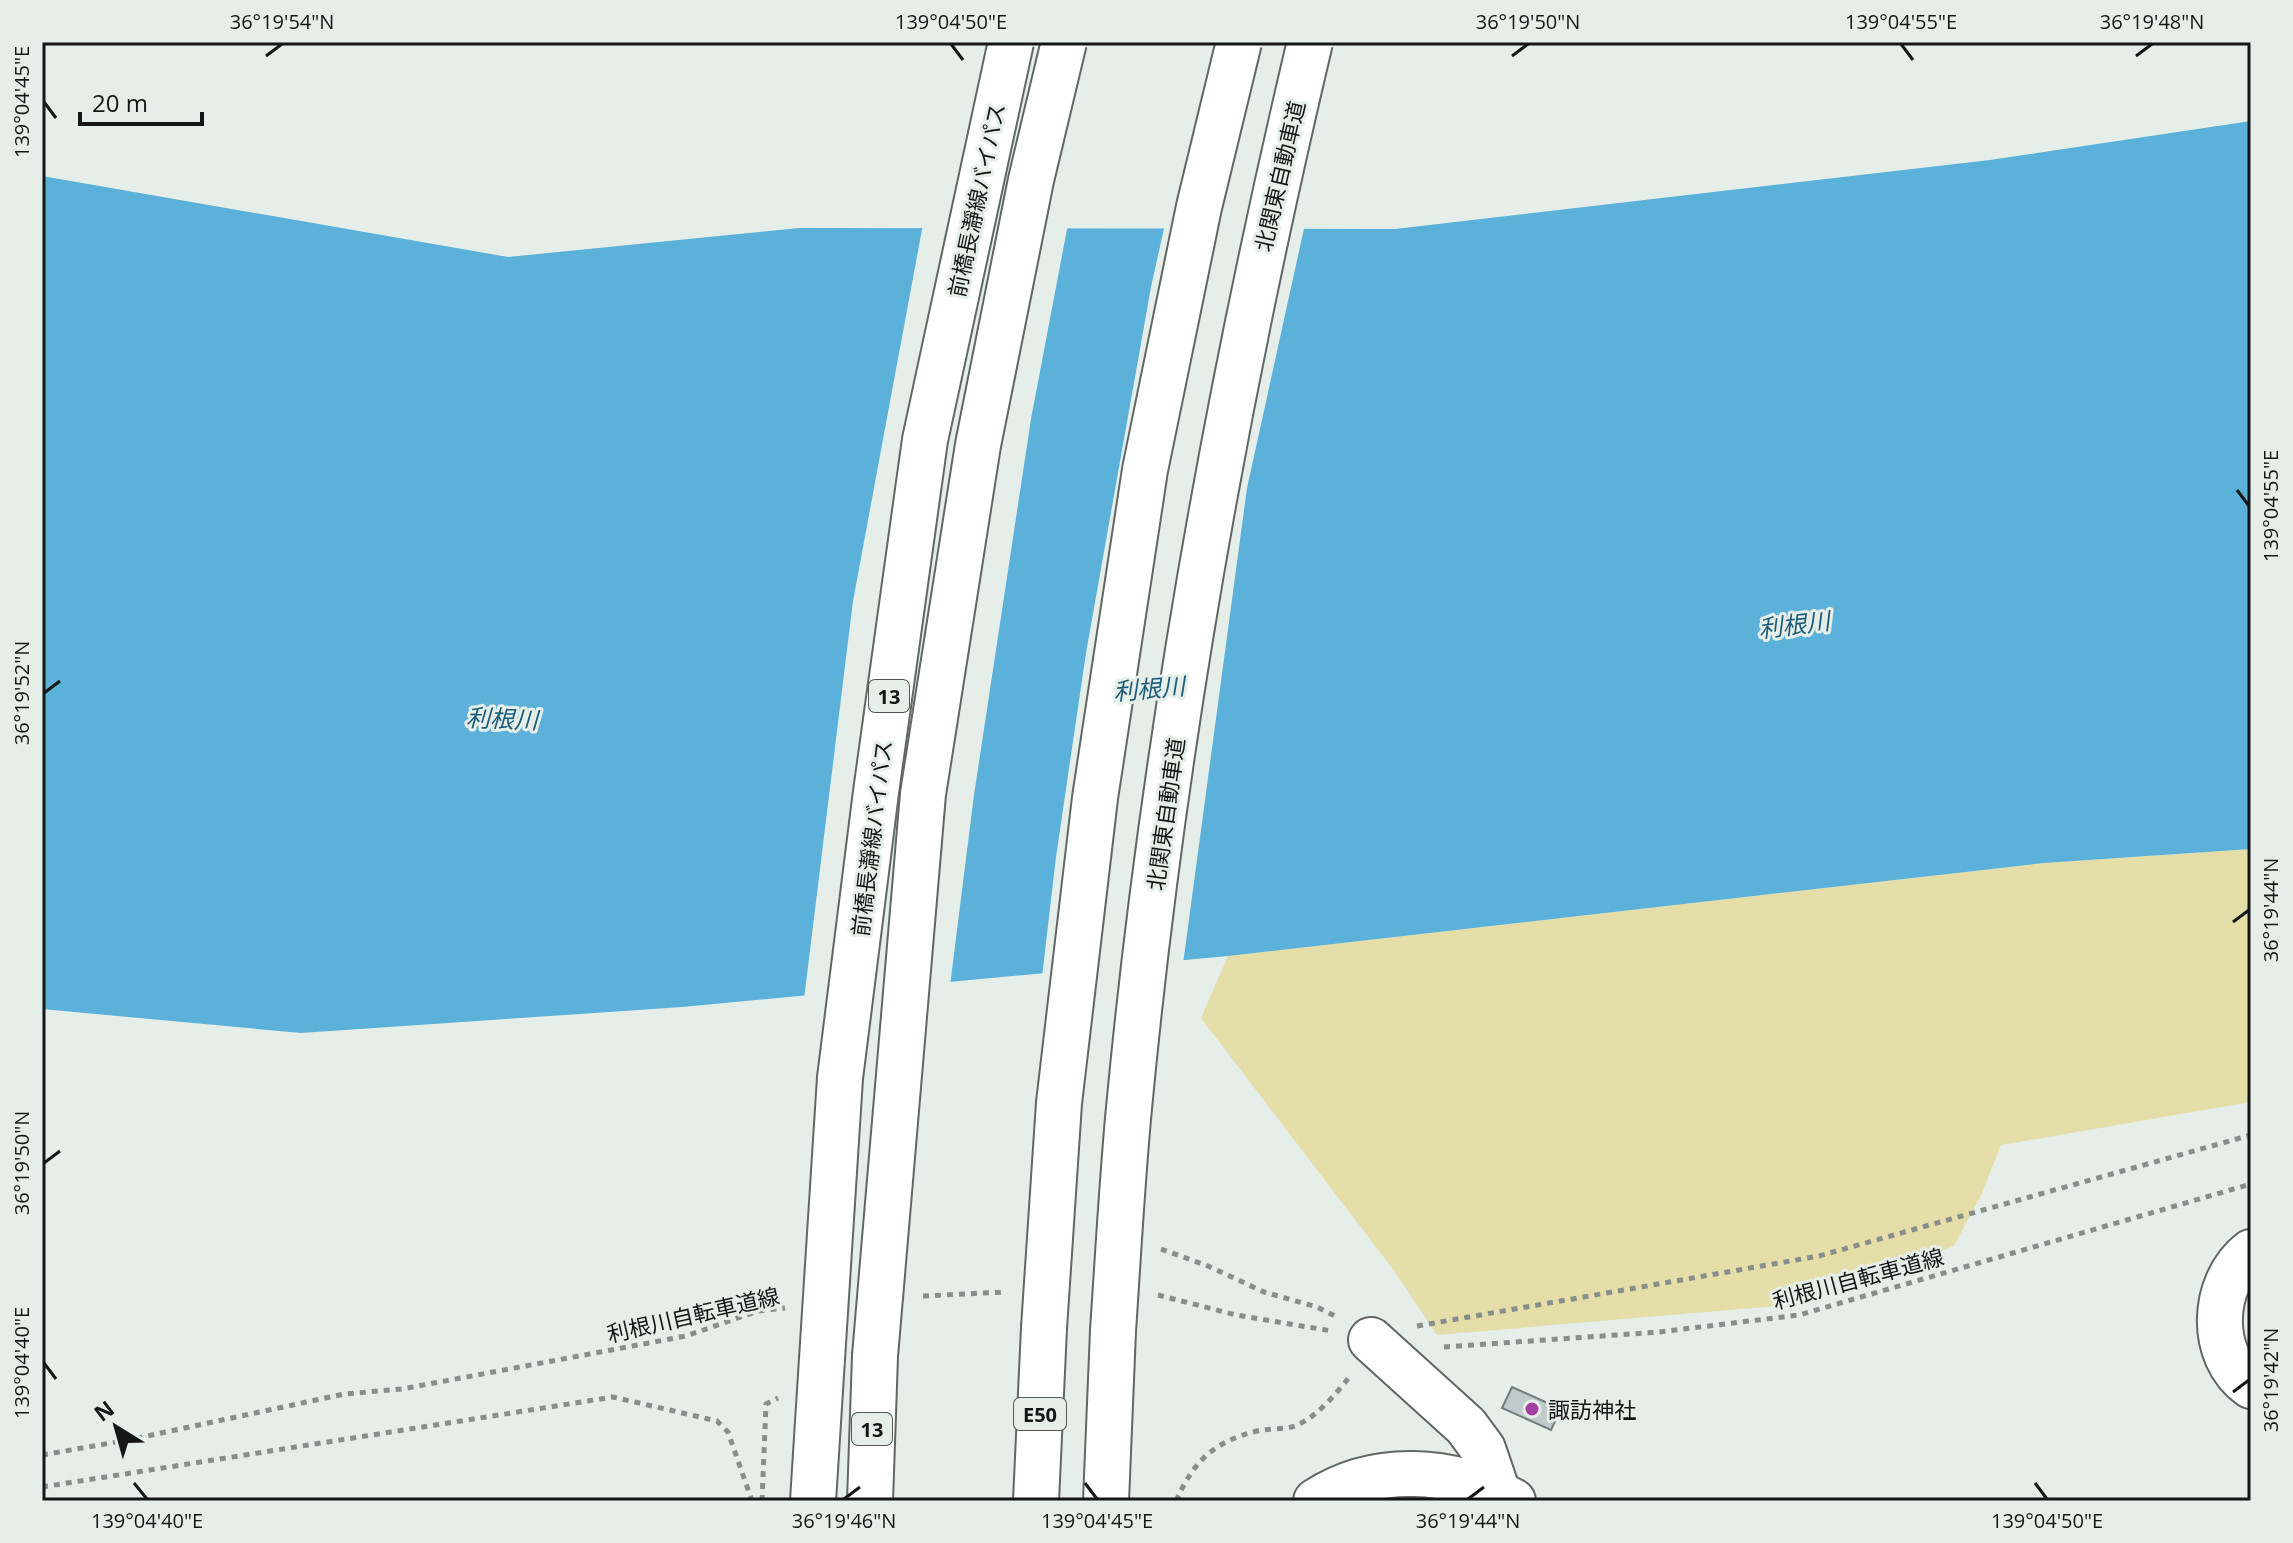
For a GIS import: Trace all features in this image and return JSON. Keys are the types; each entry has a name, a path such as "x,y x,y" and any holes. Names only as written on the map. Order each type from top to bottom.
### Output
{"main road":[{"name":"前橋長瀞線バイパス","path":"813,1501 840,1078 878,777 925,440 1011,42"},
{"name":"13","path":"870,1501 875,1356 923,794 978,445 1031,180 1064,42"},
{"name":"E50","path":"1036,1501 1059,1103 1095,798 1145,470 1199,207 1239,42"},
{"name":"北関東自動車道","path":"1106,1501 1113,1331 1129,1109 1166,792 1220,466 1270,213 1310,42"},
{"path":"2251,1252 2235,1266 2222,1296 2220,1318 2227,1361 2251,1386"},
{"path":"1371,1340 1466,1426 1483,1449 1506,1497"},
{"path":"1316,1501 1360,1480 1396,1473 1463,1480 1506,1497"}],"path":[{"path":"1176,1501 1188,1474 1203,1455 1258,1430 1295,1426 1323,1407 1348,1378 1371,1340 1395,1330 1819,1256 2251,1135"},
{"name":"利根川自転車道線","path":"1429,1348 1659,1332 1799,1315 2251,1184"},
{"path":"1155,1241 1163,1252 1208,1266 1264,1292 1317,1307 1371,1340"},
{"path":"910,1297 955,1292 1018,1292"},
{"path":"1154,1294 1236,1315 1308,1326"},
{"name":"利根川自転車道線","path":"42,1455 344,1394 402,1389 686,1336 758,1311 788,1308"},
{"path":"42,1487 613,1397 717,1421 728,1432 752,1501"},
{"path":"762,1501 766,1404"}],"shaded area":[{"path":"2251,849 2251,1102 2001,1145 1982,1193 1954,1246 1800,1304 1437,1335 1395,1272 1201,1018 1228,956 2044,863"}],"water":[{"name":"利根川","path":"2251,121 2251,849 2044,863 1228,956 682,1007 301,1033 42,1009 42,176 508,257 799,228 1395,229 1990,160"}],"pier":[{"path":"923,224 1068,224 1031,419 974,795 950,986 804,999 853,601"},
{"path":"1165,224 1305,224 1247,488 1183,964 1042,977 1086,653"}],"building":[{"name":"諏訪神社","path":"1512,1387 1561,1409 1551,1430 1502,1408"}],"place":[{"name":"諏訪神社","path":"1532,1409"}]}
